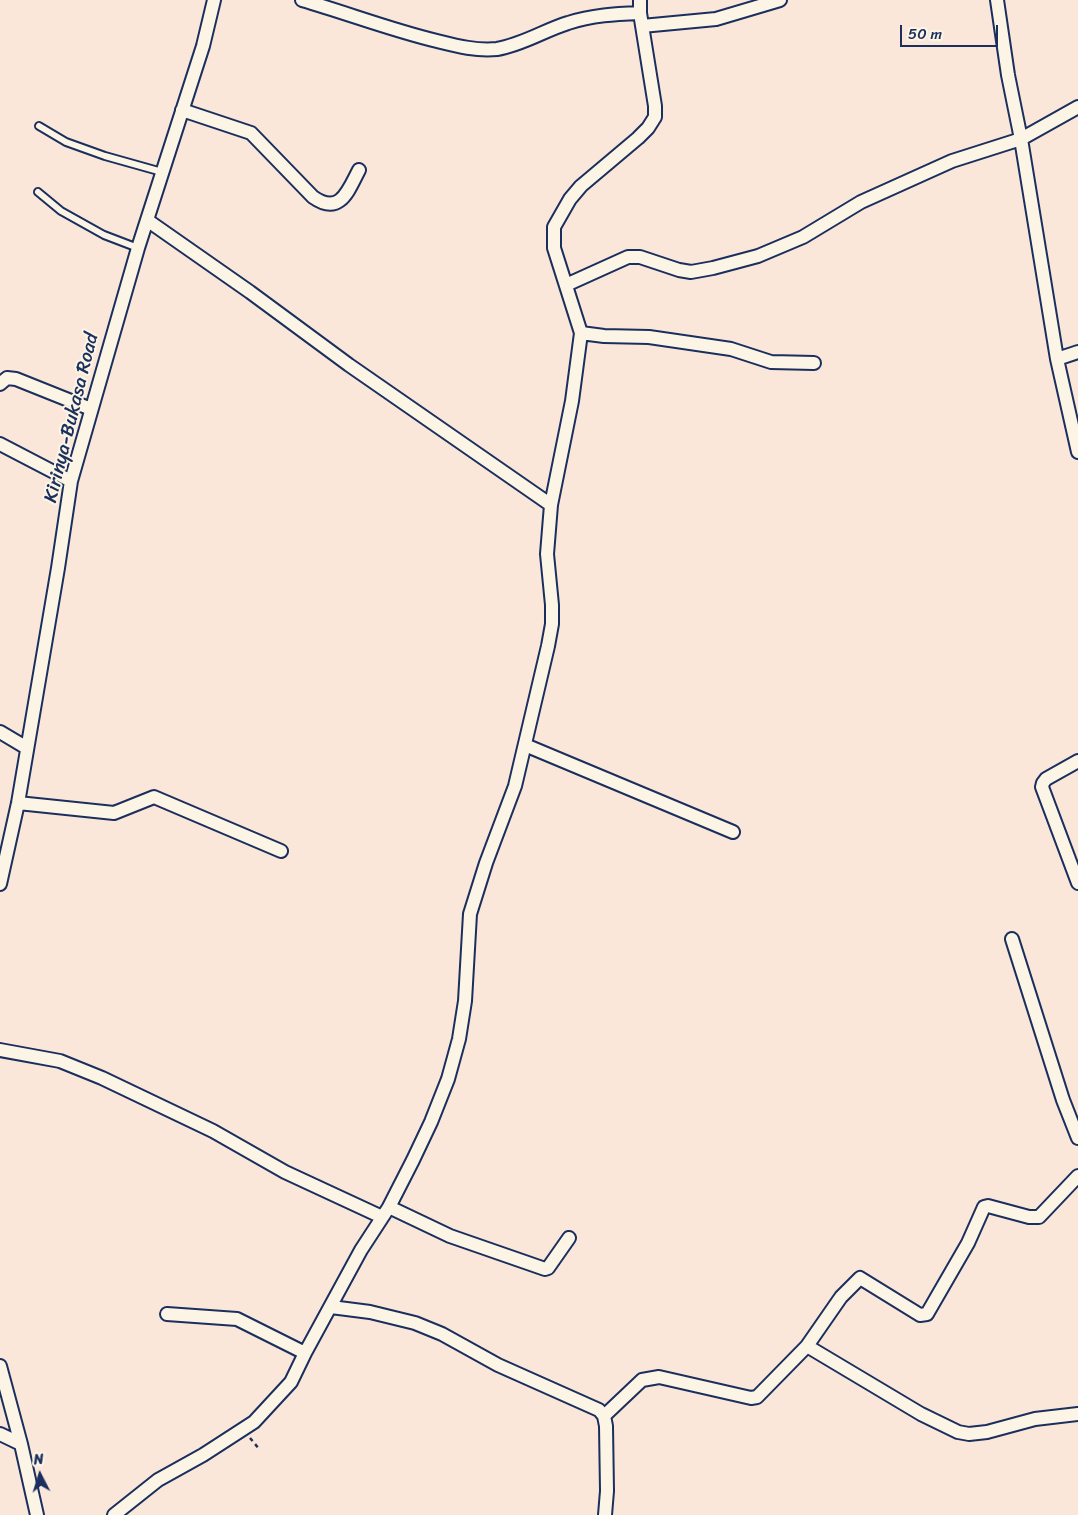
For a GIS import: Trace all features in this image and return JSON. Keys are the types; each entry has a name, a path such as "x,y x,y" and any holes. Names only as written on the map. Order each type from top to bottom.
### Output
{"street":[{"name":"Kirinya-Bukasa Road","path":"0,884 18,803 71,481 146,220 203,46 214,0"},
{"path":"302,0 417,36 469,49 483,50 499,48 527,40 579,19 606,15 641,20 716,19 777,0"},
{"path":"114,1515 158,1480 203,1455 254,1422 291,1382 361,1250 386,1212 431,1122 448,1079 459,1039 465,1001 470,914 486,862 515,786 552,624 547,554 551,505 572,400 581,333 552,242 554,227 570,199 581,186 638,138 655,117 655,106 641,20 640,0"},
{"path":"997,0 1008,75 1021,139 1057,359 1078,452"},
{"path":"566,285 628,257 640,258 691,272 758,256 803,237 861,202 952,162 1021,139 1078,107"},
{"path":"182,110 251,133 313,197 322,203 340,202 359,170"},
{"path":"146,220 551,505"},
{"path":"581,333 604,336 649,337 731,349 771,362 814,363"},
{"path":"1057,359 1078,352"},
{"path":"0,384 7,378 16,379 91,409"},
{"path":"0,444 71,481"},
{"path":"0,732 27,748"},
{"path":"525,745 733,832"},
{"path":"1078,761 1046,779 1042,785 1078,883"},
{"path":"18,803 114,813 154,797 281,851"},
{"path":"1012,938 1063,1100 1078,1138"},
{"path":"0,1050 60,1061 102,1078 213,1131 286,1172 450,1236 545,1269 548,1268 569,1238"},
{"path":"604,1416 642,1380 648,1378 659,1377 754,1398 807,1346 841,1297 860,1278 864,1278 920,1315 927,1314 968,1243 984,1207 988,1206 1029,1217 1039,1216 1078,1176"},
{"path":"331,1307 370,1312 415,1323 442,1334 498,1365 599,1410 604,1416 606,1426 607,1492 605,1515"},
{"path":"167,1314 237,1319 305,1353"},
{"path":"807,1346 921,1414 958,1432 978,1433 1035,1419 1078,1414"},
{"path":"0,1366 21,1444 37,1515"},
{"path":"0,1434 21,1444"}],"lane":[{"path":"39,126 66,142 105,156 162,172"},
{"path":"38,192 61,210 104,235 138,248"}]}
